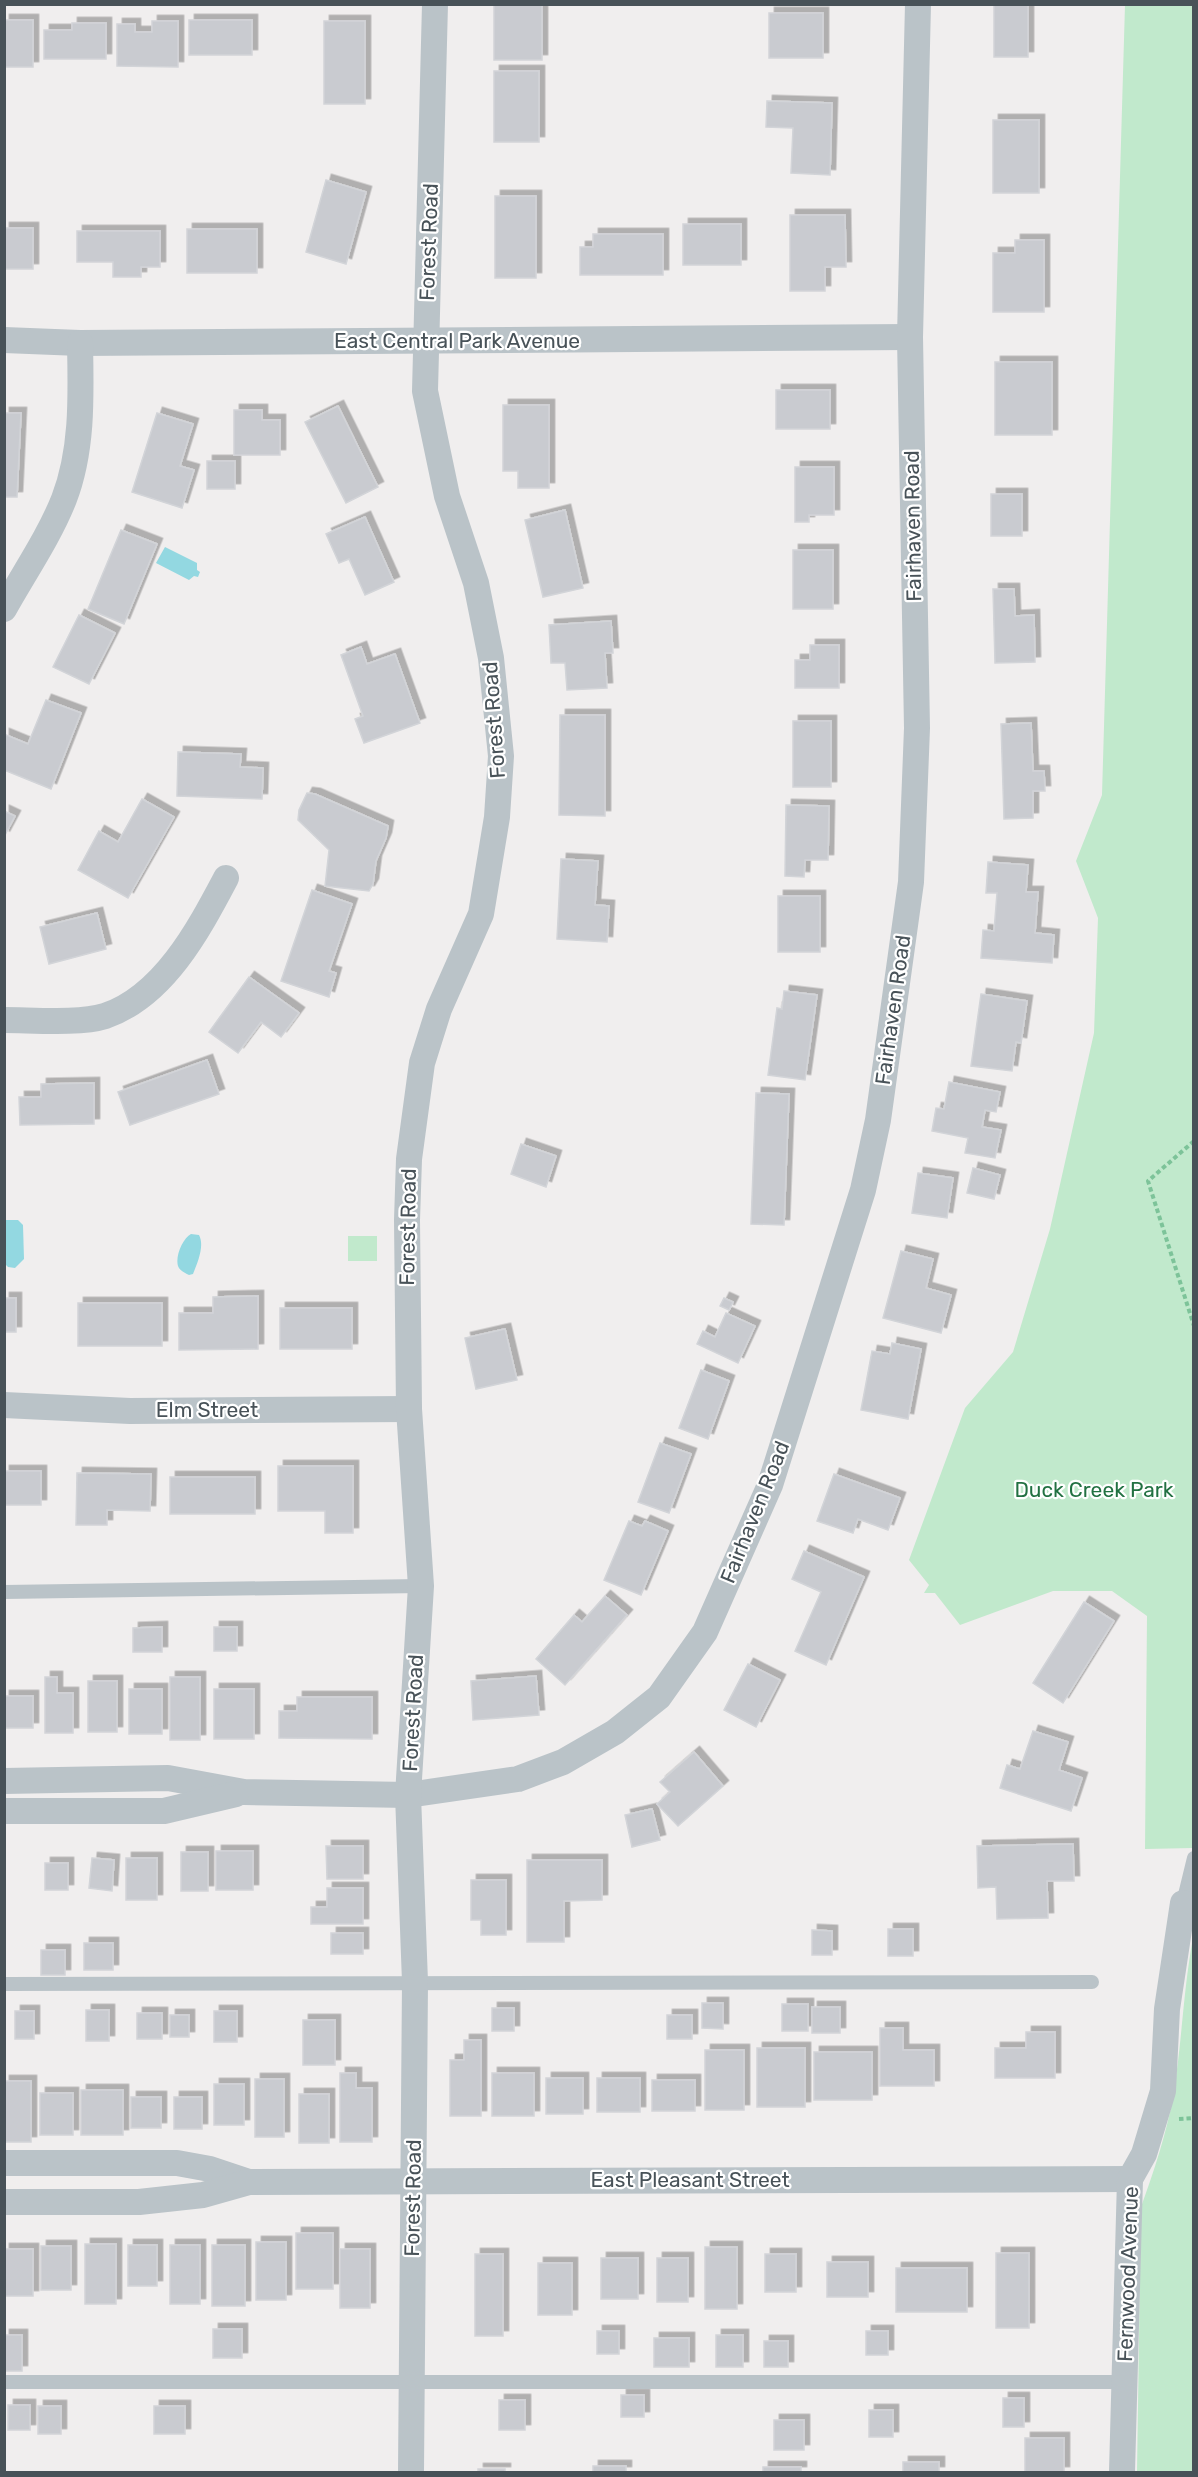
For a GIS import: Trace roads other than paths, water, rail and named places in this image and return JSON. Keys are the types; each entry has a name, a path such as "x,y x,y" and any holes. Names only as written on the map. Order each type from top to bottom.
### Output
{"street":[{"name":"Forest Road","path":"411,2472 415,1982 408,1795 421,1586 409,1409 407,1220 409,1159 422,1063 439,1009 481,914 497,817 501,756 491,658 476,583 447,496 425,391 435,4"},
{"name":"Fairhaven Road","path":"244,1792 408,1795 518,1779 563,1762 615,1732 659,1697 705,1632 770,1485 864,1190 878,1120 911,882 918,728 910,337 918,4"},
{"name":"East Central Park Avenue","path":"4,340 80,343 910,337"},
{"path":"4,609 64,498 78,435 81,401 80,343"},
{"path":"4,1020 104,1016 133,1003 153,987 198,929 226,878"},
{"name":"Elm Street","path":"4,1405 130,1411 409,1409"},
{"path":"4,1781 168,1778 244,1792"},
{"path":"4,1811 164,1811 244,1792"},
{"name":"Fernwood Avenue","path":"1122,2472 1130,2179 1144,2154 1163,2091 1167,2009 1183,1904"},
{"name":"East Pleasant Street","path":"4,2163 177,2163 210,2169 249,2182"},
{"name":"East Pleasant Street","path":"4,2202 139,2202 203,2195 249,2182 1130,2179"}],"lane":[{"path":"4,1592 421,1586"},
{"path":"1183,1904 1194,1858"},
{"path":"4,1984 1092,1982"},
{"path":"4,2382 411,2384 1125,2382"}],"water":[{"path":"165,547 197,563 197,570 200,572 198,577 194,576 189,580 156,563"},
{"path":"6,1220 18,1220 23,1225 24,1259 15,1268 5,1264"},
{"path":"191,1234 199,1235 201,1244 195,1270 189,1275 180,1269 177,1262 180,1248"}],"park label":[{"name":"Duck Creek Park","path":"1094,1490"}]}
